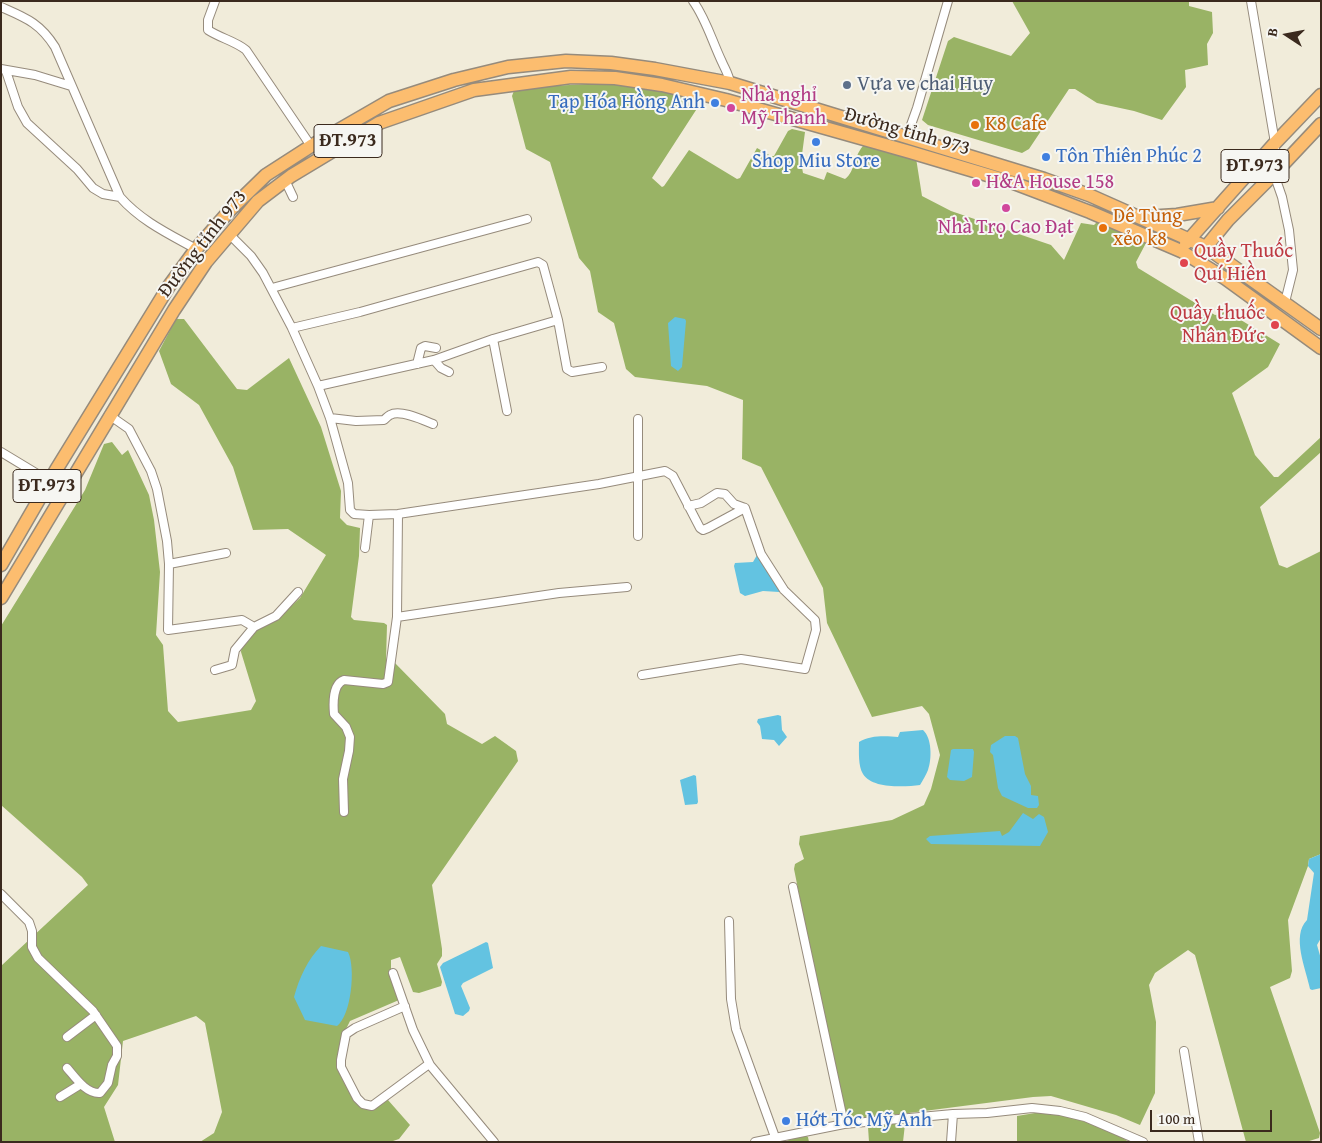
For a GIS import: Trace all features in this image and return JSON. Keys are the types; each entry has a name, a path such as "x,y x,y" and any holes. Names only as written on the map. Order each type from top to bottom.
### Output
{"main road":[{"name":"Đường tỉnh 973","path":"1,565 49,481 169,286 196,249 231,209 266,175 311,146 389,101 454,80 508,67 566,61 611,63 730,83 1053,182 1143,217 1206,246 1321,329"},
{"name":"Đường tỉnh 973","path":"1,598 174,310 206,262 258,201 285,180 379,123 474,90 571,77 615,78 662,85 726,100 1011,182 1052,197 1181,251 1226,279 1321,348"},
{"path":"726,100 730,83"},
{"name":"ĐT.973","path":"1181,251 1190,238 1275,143 1321,95"},
{"name":"ĐT.973","path":"1197,260 1228,220 1321,124"},
{"name":"ĐT.973","path":"1143,217 1177,215 1218,208"},
{"path":"94,409 109,416"}],"street":[{"path":"215,1 209,17 208,30 217,36 240,45 246,50 311,146"},
{"path":"693,1 701,12 722,63 730,76 730,83"},
{"path":"910,137 948,1"},
{"path":"1251,1 1275,143 1274,174 1282,198 1289,230 1292,270 1285,302"},
{"path":"1,7 27,18 46,33 55,47 120,197 139,215 156,227 196,249"},
{"path":"71,86 35,75 4,70 18,107 27,123 77,169 93,188 103,194 120,197"},
{"path":"285,180 293,197"},
{"path":"272,288 526,219"},
{"path":"229,234 251,256 272,288 292,328 330,418 348,482 350,510 357,516 398,514 638,478 665,471 673,476 697,524 703,530 745,508"},
{"path":"292,328 360,312 538,262 543,265 558,320 567,369 572,372 602,367"},
{"path":"318,386 434,360 493,339 558,320"},
{"path":"493,339 507,411"},
{"path":"417,364 421,348 425,346 436,348"},
{"path":"434,360 441,368 449,372"},
{"path":"330,418 356,421 384,420 390,414 406,414 433,424"},
{"path":"109,416 129,429 151,471 157,489 163,514 169,564 168,630 242,620 254,627"},
{"path":"638,419 638,536"},
{"path":"1,452 49,481"},
{"path":"688,506 701,503 717,493 725,494 734,504 745,508"},
{"path":"642,675 741,659 805,669 816,630 815,620 784,590 761,554 745,508"},
{"path":"344,812 343,779 350,737 346,728 334,714 336,689 338,682 344,680 383,684 388,682 397,617 398,514"},
{"path":"365,548 369,516"},
{"path":"169,564 226,553"},
{"path":"397,617 559,593 628,587"},
{"path":"215,670 232,666 234,650 254,627 276,616 298,592"},
{"path":"793,887 844,1124"},
{"path":"1,894 29,922 32,931 32,947 38,958 96,1015 117,1046 117,1056 112,1065 108,1082 100,1093 94,1093 81,1084 67,1068"},
{"path":"729,921 731,999 736,1029 775,1137"},
{"path":"393,973 413,1030 430,1064 494,1142"},
{"path":"405,1006 355,1028 346,1034 341,1067 357,1098 363,1104 372,1106 430,1064"},
{"path":"67,1037 96,1015"},
{"path":"1184,1051 1199,1142"},
{"path":"60,1097 81,1084"},
{"path":"755,1142 844,1124 1040,1108 1085,1117 1143,1142"},
{"path":"952,1142 953,1114"}],"green space":[{"path":"1012,1 1189,1 1189,6 1212,12 1213,33 1207,44 1208,65 1185,70 1186,87 1162,120 1134,111 1097,103 1075,89 1069,89 1029,149 1022,153 928,125 922,120 948,41 954,37 1011,56 1030,33"},
{"path":"624,82 690,95 689,106 698,107 652,178 662,187 689,150 737,179 740,178 757,148 774,156 788,131 792,129 805,132 801,162 803,173 824,180 827,172 845,179 849,176 858,153 865,144 916,158 922,196 951,211 1051,245 1064,260 1081,223 1094,225 1098,221 1146,243 1136,262 1138,268 1215,315 1221,314 1223,309 1280,344 1268,367 1232,393 1255,455 1274,477 1278,477 1321,437 1321,452 1260,507 1279,565 1287,568 1321,551 1321,854 1309,859 1288,920 1292,971 1290,978 1270,987 1320,1133 1319,1138 1306,1142 1246,1142 1195,955 1188,950 1155,973 1149,985 1156,1022 1155,1093 1140,1125 1116,1115 1051,1096 854,1120 847,1118 824,1018 794,869 795,864 804,859 799,844 800,836 892,820 924,805 931,789 940,755 929,714 922,706 872,717 827,623 823,588 761,467 742,459 743,400 707,386 635,377 626,369 614,323 598,312 590,271 579,258 550,162 526,149 512,96 515,88"},
{"path":"176,319 184,319 237,389 247,390 289,358 321,427 341,491 340,518 347,525 360,528 359,556 351,617 354,620 384,623 387,625 386,660 394,662 445,714 447,724 482,744 495,736 516,751 518,761 432,885 442,949 442,956 437,964 442,982 441,986 419,993 413,992 400,957 391,960 391,973 399,1000 350,1021 343,1035 339,1059 359,1105 388,1100 410,1125 399,1139 390,1142 200,1142 214,1133 222,1112 205,1023 196,1016 123,1041 118,1085 104,1107 115,1142 1,1142 1,966 88,885 82,877 1,805 1,626 85,490 104,444 112,442 122,455 128,450 149,495 160,572 156,635 163,645 168,711 178,722 251,710 256,701 241,652 242,642 266,622 278,618 300,598 326,555 288,529 253,530 233,467 199,405 171,384 159,351"},
{"path":"1041,1112 1087,1122 1109,1130 1129,1142 1017,1142 1017,1116"},
{"path":"901,1122 905,1124 903,1142 869,1142 868,1127"},
{"path":"804,1135 808,1137 809,1142 783,1142"}],"water":[{"path":"675,317 685,319 686,321 682,367 678,371 671,366 668,323"},
{"path":"757,555 778,584 779,592 763,591 745,596 740,593 735,563 753,562"},
{"path":"781,716 782,730 787,737 779,746 774,740 762,739 760,726 757,722 758,719"},
{"path":"923,730 930,743 931,755 928,770 920,785 889,786 867,779 861,771 859,742 873,737 898,737 900,732"},
{"path":"1005,736 1015,736 1018,738 1025,774 1031,786 1031,795 1038,796 1039,805 1037,808 1028,808 1002,796 998,788 993,755 990,752 991,745"},
{"path":"973,749 972,777 964,781 950,780 947,777 951,750"},
{"path":"696,776 698,802 697,804 685,805 680,780"},
{"path":"1023,813 1033,819 1039,814 1044,817 1048,832 1040,846 931,844 926,839 930,836 1000,831 1002,836 1009,832"},
{"path":"1321,854 1321,938 1317,945 1321,959 1321,988 1312,990 1310,989 1301,953 1300,935 1302,927 1307,920 1314,873 1308,866 1309,859"},
{"path":"486,942 488,943 493,968 463,983 461,986 470,1008 463,1016 455,1014 440,967 443,963"},
{"path":"321,946 348,952 352,969 349,1002 342,1021 337,1026 305,1020 294,997 304,969"}],"place":[{"name":"Vựa ve chai Huy","path":"847,85"},
{"name":"Tạp Hóa Hồng Anh","path":"715,103"},
{"name":"Nhà nghỉ Mỹ Thanh","path":"731,108"},
{"name":"K8 Cafe","path":"975,125"},
{"name":"Shop Miu Store","path":"816,142"},
{"name":"Tôn Thiên Phúc 2","path":"1046,157"},
{"name":"H&A House 158","path":"976,183"},
{"name":"Nhà Trọ Cao Đạt","path":"1006,208"},
{"name":"Dê Tùng xẻo k8","path":"1103,228"},
{"name":"Quầy Thuốc Quí Hiền","path":"1184,263"},
{"name":"Quầy thuốc Nhân Đức","path":"1275,325"},
{"name":"Hớt Tóc Mỹ Anh","path":"786,1121"}]}
